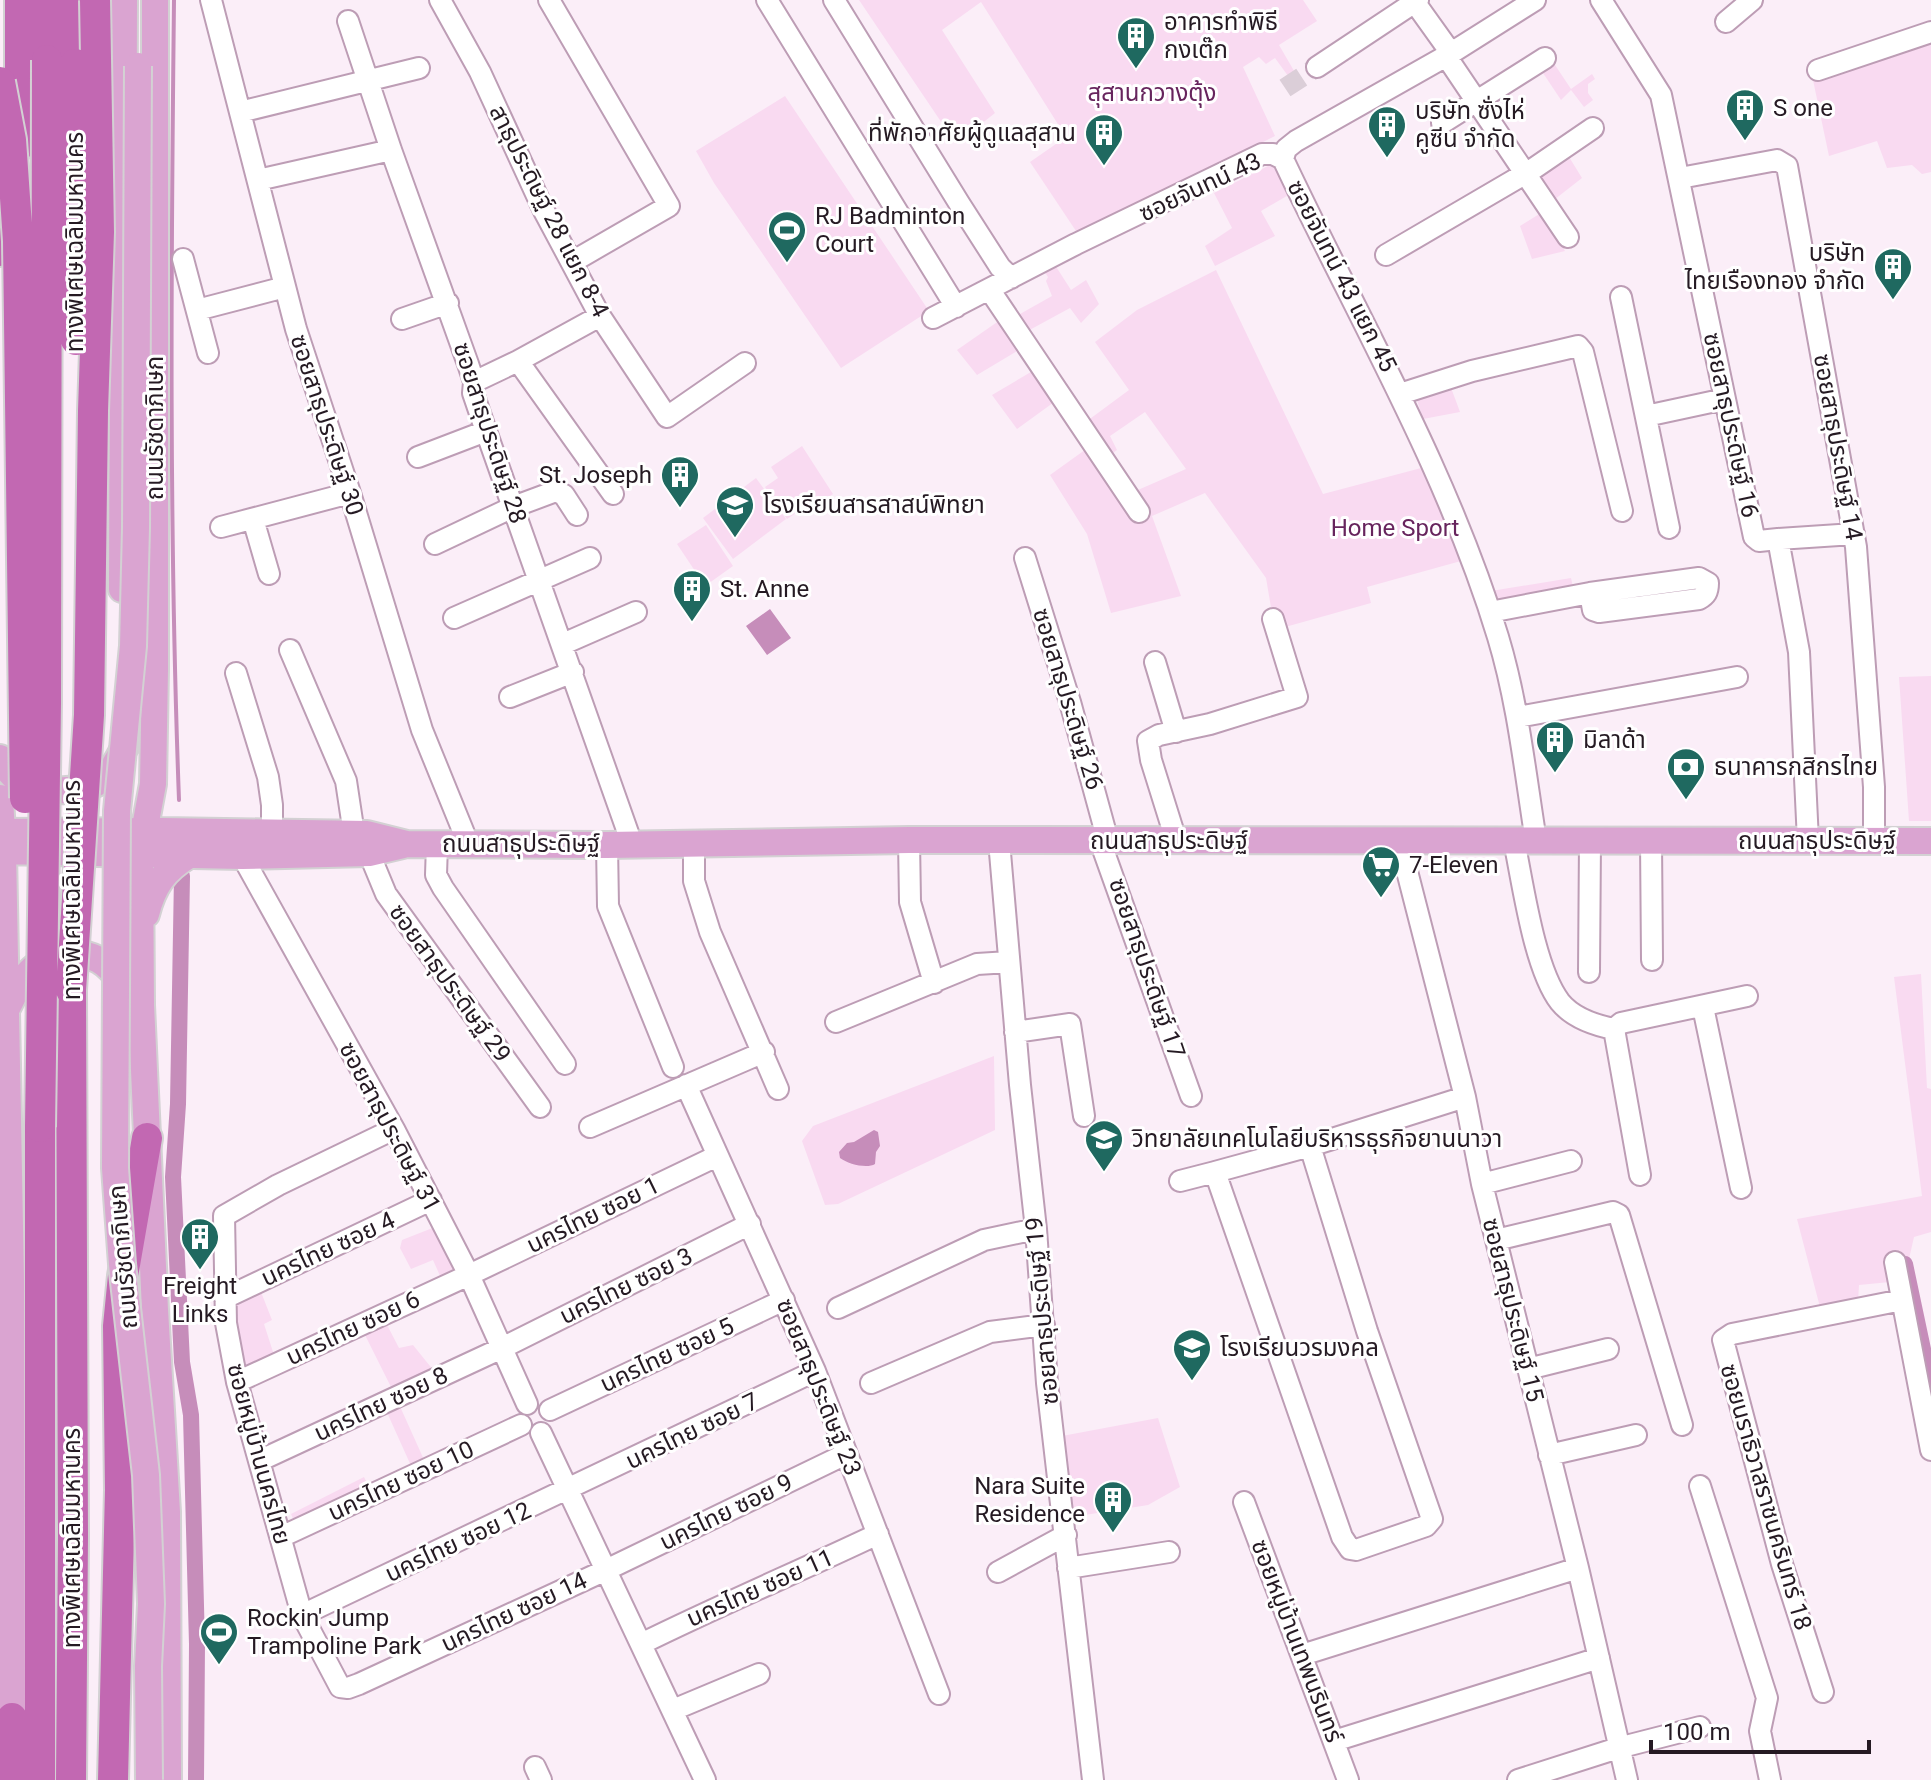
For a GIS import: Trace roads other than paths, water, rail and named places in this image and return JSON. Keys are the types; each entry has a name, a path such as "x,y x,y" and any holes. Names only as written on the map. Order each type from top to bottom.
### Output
{"highway":[{"path":"0,251 20,133 20,0"},
{"name":"ทางพิเศษเฉลิมมหานคร","path":"47,0 61,59 76,397 71,990 71,1780"},
{"name":"ทางพิเศษเฉลิมมหานคร","path":"40,1780 40,1127 46,703 61,59 75,0"},
{"path":"71,990 89,715 99,232 95,0"},
{"path":"0,82 11,140 18,241 27,909 40,1127"},
{"path":"113,1780 120,1490 118,1326 123,1276 147,1138"},
{"path":"12,1718 12,1780"}],"main road":[{"name":"ถนนรัชดาภิเษก","path":"124,0 122,514 125,747 138,839 141,1005 167,1512 168,1780"},
{"name":"ถนนรัชดาภิเษก","path":"140,0 136,528 133,646 117,811 115,1168 149,1519 149,1780"},
{"name":"ถนนรัชดาภิเษก","path":"138,839 153,784 155,0"},
{"path":"122,514 155,600"},
{"path":"0,758 10,772 29,785 45,789 79,788 104,779 125,747"},
{"path":"142,930 151,894 186,844 166,815 153,784"},
{"path":"0,798 7,1008 4,1115 12,1718"},
{"name":"ถนนสาธุประดิษฐ์","path":"186,844 272,834 362,844"},
{"name":"ถนนสาธุประดิษฐ์","path":"1,842 138,839 186,844 242,856 362,844 382,837 407,844 909,840 1931,841"},
{"path":"7,1008 25,977 38,965 71,953 101,961 141,1005"},
{"path":"0,1615 12,1589"}],"street":[{"name":"ซอยสาธุประดิษฐ์ 30","path":"211,0 296,329 422,730 468,843"},
{"name":"สาธุประดิษฐ์ 28 แยก 8-4","path":"440,0 480,72 544,211 600,316 667,417 745,363"},
{"path":"549,0 669,206 572,262"},
{"path":"767,0 956,307"},
{"path":"834,0 959,203 1000,267 1011,278"},
{"name":"ซอยจันทน์ 43","path":"933,318 1262,154 1273,154 1283,159 1286,149 1296,141 1453,52 1535,0"},
{"name":"ซอยสาธุประดิษฐ์ 16","path":"1601,0 1661,95 1754,537 1759,541 1778,539 1800,654 1808,841"},
{"path":"1726,22 1752,0"},
{"path":"1317,67 1418,1 1453,52 1476,101 1568,237"},
{"name":"ซอยสาธุประดิษฐ์ 28","path":"348,21 391,150 448,303 474,382 473,393 538,583 573,672 620,844 608,906 673,1067"},
{"path":"1818,70 1931,32"},
{"path":"1442,123 1545,58"},
{"path":"240,112 419,68"},
{"path":"1386,255 1593,128"},
{"path":"258,180 391,150"},
{"name":"ซอยจันทน์ 43 แยก 45","path":"1283,159 1400,394 1444,491 1490,612 1518,717 1525,841 1539,958 1560,1001 1573,1014 1614,1029"},
{"name":"ซอยสาธุประดิษฐ์ 14","path":"1680,178 1777,160 1787,166 1854,534 1874,787 1874,841"},
{"path":"183,259 208,353"},
{"path":"197,310 285,287"},
{"path":"989,289 1139,512"},
{"path":"1621,297 1669,528"},
{"path":"402,319 448,303"},
{"path":"474,382 600,316"},
{"path":"1400,394 1472,371 1578,346 1583,352 1622,511"},
{"path":"518,361 613,494"},
{"path":"1646,416 1725,399"},
{"path":"418,457 486,431"},
{"path":"435,544 513,507 556,491 564,495 577,515"},
{"path":"221,527 350,493"},
{"path":"253,519 269,574"},
{"path":"1778,539 1854,534"},
{"path":"454,618 590,558"},
{"name":"ซอยสาธุประดิษฐ์ 26","path":"1025,558 1070,702 1104,841"},
{"path":"1490,612 1590,593 1699,578 1708,583 1706,595 1699,599 1599,612 1593,610 1590,593"},
{"path":"563,644 636,612"},
{"path":"1176,840 1148,741 1297,697 1273,619"},
{"name":"ซอยสาธุประดิษฐ์ 29","path":"290,650 346,781 362,844 386,894 540,1107"},
{"path":"1155,662 1176,732"},
{"path":"510,697 573,672"},
{"path":"236,673 268,777 272,834"},
{"path":"1518,717 1737,677"},
{"path":"909,840 910,902 934,983"},
{"name":"ซอยสาธุประดิษฐ์ 15","path":"1399,840 1465,1097 1482,1184 1578,1568 1627,1780"},
{"name":"ซอยสาธุประดิษฐ์ 19","path":"999,841 1036,1229 1047,1383 1093,1780"},
{"name":"ซอยสาธุประดิษฐ์ 17","path":"1104,841 1191,1096"},
{"path":"1589,972 1590,841"},
{"path":"1651,841 1652,960"},
{"path":"694,843 694,881 710,932 778,1089"},
{"path":"437,844 436,875 443,888 565,1064"},
{"name":"ซอยสาธุประดิษฐ์ 31","path":"242,856 431,1200 469,1275 527,1404"},
{"path":"836,1022 977,964 1009,962"},
{"path":"1640,1175 1614,1029 1621,1023 1747,996"},
{"path":"1703,1007 1741,1188"},
{"path":"1015,1032 1070,1024 1084,1116"},
{"path":"590,1127 764,1052"},
{"name":"ซอยสาธุประดิษฐ์ 23","path":"686,1085 815,1371 939,1694"},
{"path":"1180,1181 1310,1146 1465,1097"},
{"name":"ซอยหมู่บ้านนครไทย","path":"336,1682 302,1615 237,1382 226,1323 224,1216 278,1185 394,1129"},
{"path":"1215,1172 1342,1537 1350,1549 1356,1550 1426,1526 1432,1519 1367,1331 1310,1146"},
{"name":"นครไทย ซอย 1","path":"469,1275 717,1156"},
{"path":"1482,1184 1571,1161"},
{"name":"นครไทย ซอย 4","path":"225,1298 431,1200"},
{"path":"1496,1240 1613,1212 1619,1215 1682,1425"},
{"name":"นครไทย ซอย 3","path":"502,1348 750,1224"},
{"path":"838,1308 984,1240 1036,1229"},
{"path":"1895,1262 1931,1450"},
{"name":"นครไทย ซอย 6","path":"237,1382 469,1275"},
{"name":"นครไทย ซอย 5","path":"550,1410 784,1300"},
{"name":"ซอยนราธิวาสราชนครินทร์ 18","path":"1823,1692 1782,1564 1723,1340 1732,1334 1902,1300"},
{"path":"871,1383 990,1332 1044,1325"},
{"name":"นครไทย ซอย 8","path":"261,1460 502,1348"},
{"path":"1528,1369 1608,1349"},
{"name":"นครไทย ซอย 7","path":"569,1490 815,1371"},
{"path":"537,1401 550,1410 549,1426 541,1433 530,1433 521,1425 520,1412 527,1404 537,1401"},
{"name":"นครไทย ซอย 10","path":"281,1537 521,1425"},
{"path":"541,1433 643,1643 705,1780"},
{"path":"1549,1455 1636,1435"},
{"name":"นครไทย ซอย 9","path":"606,1570 846,1454"},
{"path":"1700,1486 1767,1698 1760,1731 1770,1780"},
{"name":"นครไทย ซอย 12","path":"302,1615 569,1490"},
{"name":"ซอยหมู่บ้านเทพนรินทร์","path":"1244,1502 1348,1780"},
{"name":"นครไทย ซอย 11","path":"643,1643 746,1592 798,1572 878,1534"},
{"path":"998,1572 1066,1535"},
{"path":"1068,1568 1169,1552"},
{"path":"1302,1655 1578,1568"},
{"name":"นครไทย ซอย 14","path":"336,1682 340,1687 348,1688 359,1684 606,1570"},
{"path":"1334,1741 1599,1658"},
{"path":"673,1710 759,1674"},
{"path":"1518,1780 1618,1748 1700,1727"}],"waterway":[{"path":"174,0 172,500 179,800"},
{"path":"182,876 178,1104 173,1177 182,1362 191,1415 197,1644 196,1780"},
{"path":"1905,1264 1931,1387"}],"tunnel":[{"path":"1285,88 1317,67"}],"place":[{"name":"อาคารทำพิธี กงเต๊ก","path":"1136,70"},
{"name":"S one","path":"1745,142"},
{"name":"บริษัท ซั่งไห่ คูซีน จำกัด","path":"1387,159"},
{"name":"ที่พักอาศัยผู้ดูแลสุสาน","path":"1104,167"},
{"name":"RJ Badminton Court","path":"787,264"},
{"name":"บริษัท ไทยเรืองทอง จำกัด","path":"1893,301"},
{"name":"St. Joseph","path":"680,509"},
{"name":"โรงเรียนสารสาสน์พิทยา","path":"735,539"},
{"name":"St. Anne","path":"692,623"},
{"name":"มิลาด้า","path":"1555,774"},
{"name":"ธนาคารกสิกรไทย","path":"1686,801"},
{"name":"7-Eleven","path":"1381,899"},
{"name":"วิทยาลัยเทคโนโลยีบริหารธุรกิจยานนาวา","path":"1104,1173"},
{"name":"Freight Links","path":"200,1271"},
{"name":"โรงเรียนวรมงคล","path":"1192,1382"},
{"name":"Nara Suite Residence","path":"1113,1534"},
{"name":"Rockin' Jump Trampoline Park","path":"219,1666"}],"park label":[{"name":"สุสานกวางตุ้ง","path":"1152,93"},
{"name":"Home Sport","path":"1395,528"}]}
